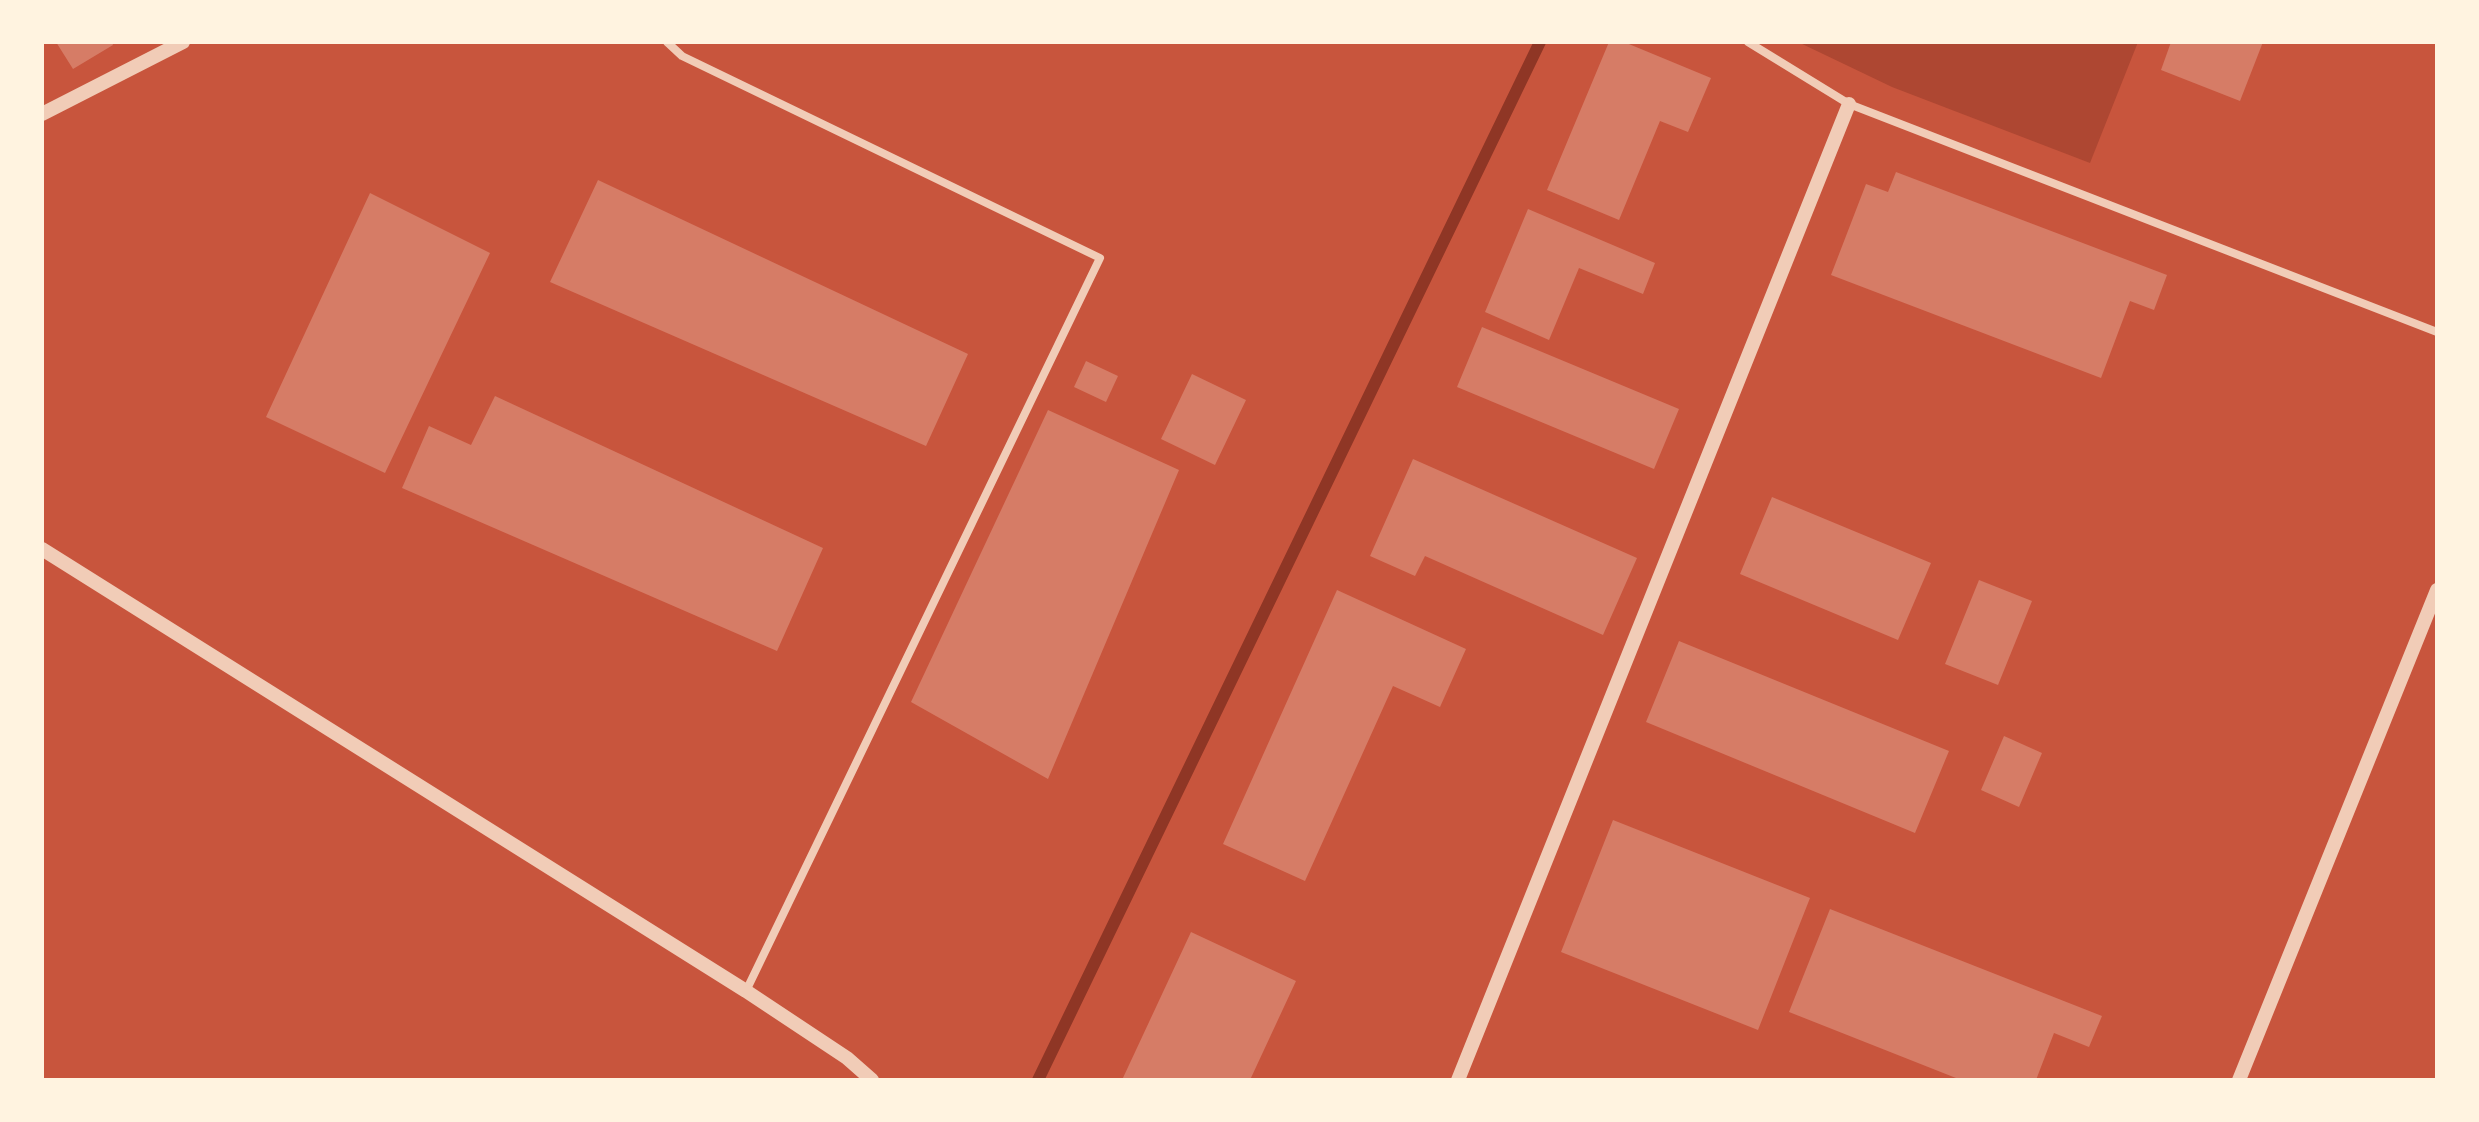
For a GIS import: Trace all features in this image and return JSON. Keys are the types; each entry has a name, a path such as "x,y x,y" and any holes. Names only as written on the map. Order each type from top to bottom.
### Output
{"street":[{"path":"42,114 183,42"},
{"path":"667,42 682,56 1100,258 746,991"},
{"path":"1748,42 1849,104 2437,332"},
{"path":"1458,1080 1849,104"},
{"path":"42,549 746,991 847,1058 872,1080"},
{"path":"2239,1080 2437,590"}],"shaded area":[{"path":"1798,42 2138,42 2090,163 1892,87"}],"building":[{"path":"56,42 112,42 113,45 73,69"},
{"path":"1609,42 1624,42 1711,78 1688,132 1660,121 1619,220 1547,190"},
{"path":"2171,42 2263,42 2240,101 2161,70"},
{"path":"1896,172 2167,275 2154,310 2130,301 2101,378 1831,275 1866,184 1888,192"},
{"path":"598,180 968,354 926,446 550,282"},
{"path":"370,193 490,253 385,473 266,417"},
{"path":"1528,209 1655,263 1643,294 1579,268 1549,340 1485,312"},
{"path":"1482,327 1679,409 1654,469 1457,387"},
{"path":"1086,361 1118,376 1106,402 1074,387"},
{"path":"1192,374 1246,400 1215,465 1161,439"},
{"path":"495,396 823,548 777,651 402,488 429,426 471,445"},
{"path":"1048,410 1179,470 1048,779 911,702"},
{"path":"1413,459 1637,558 1603,635 1425,556 1415,576 1370,556"},
{"path":"1772,497 1931,563 1898,640 1740,574"},
{"path":"1979,580 2032,601 1998,685 1945,664"},
{"path":"1337,590 1466,649 1440,707 1393,686 1305,881 1223,844"},
{"path":"1679,641 1949,751 1915,833 1646,722"},
{"path":"2004,736 2042,753 2019,807 1981,790"},
{"path":"1613,820 1810,898 1758,1030 1561,952"},
{"path":"1830,909 2102,1016 2089,1047 2054,1033 2036,1080 1961,1080 1789,1012"},
{"path":"1191,932 1296,981 1250,1080 1122,1080"}],"waterway":[{"path":"1038,1080 1540,42"}]}
